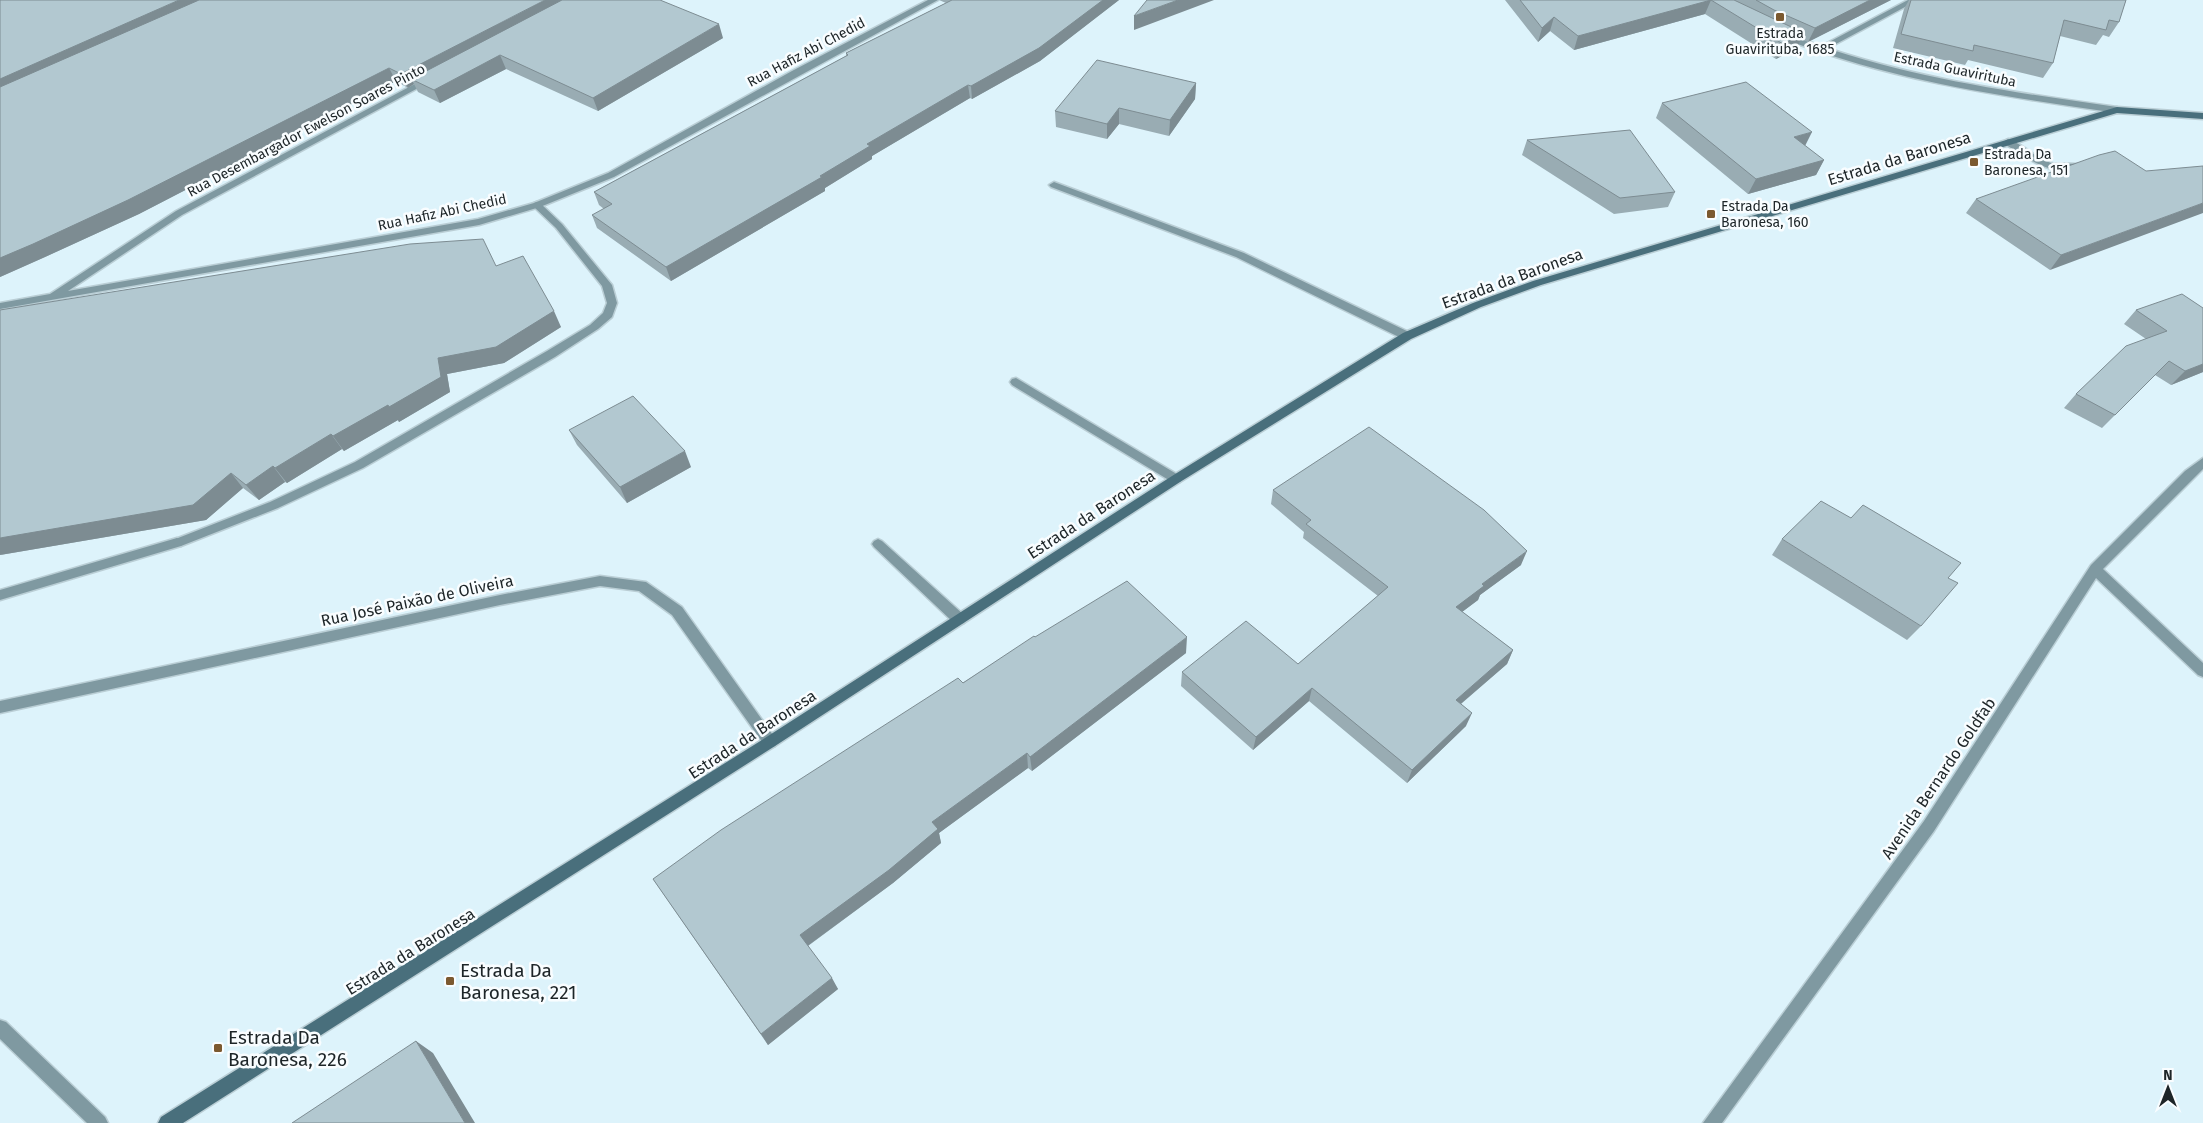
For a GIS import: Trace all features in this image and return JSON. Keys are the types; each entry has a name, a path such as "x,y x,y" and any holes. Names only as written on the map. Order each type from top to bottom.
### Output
{"main road":[{"name":"Estrada Guavirituba","path":"2117,110 2203,116"},
{"name":"Estrada da Baronesa","path":"167,1123 770,742 1176,479 1406,336 1477,305 1537,283 2117,110"}],"street":[{"name":"Rua Hafiz Abi Chedid","path":"0,306 479,222 537,205 611,175 934,0"},
{"path":"1818,50 1914,0"},
{"name":"Estrada Guavirituba","path":"1774,32 1818,50 1932,80 2011,95 2117,110"},
{"name":"Rua Desembargador Ewelson Soares Pinto","path":"49,298 179,213 434,78"},
{"path":"2008,142 2041,164 2056,168 2086,165"},
{"path":"1054,186 1240,255 1406,336"},
{"path":"0,595 177,543 274,505 359,465 551,354 594,327 608,315 612,303 607,285 559,226 537,205"},
{"path":"1016,382 1176,479"},
{"name":"Avenida Bernardo Goldfab","path":"1712,1123 1929,826 2095,569 2203,462"},
{"path":"878,544 959,619"},
{"path":"2095,569 2203,671"},
{"name":"Rua José Paixão de Oliveira","path":"0,707 500,600 600,581 642,586 677,611 770,742"},
{"path":"0,1028 100,1123"}],"building":[{"path":"0,0 179,0 0,79"},
{"path":"199,0 545,0 401,74 389,68 128,200 0,258 0,87"},
{"path":"562,0 660,0 719,24 593,98 500,55 434,90 411,79"},
{"path":"952,0 1103,0 1039,48 971,86 968,85 867,144 870,146 820,176 822,177 666,267 592,215 612,204 594,192 848,55 846,53"},
{"path":"1147,0 1178,0 1134,16"},
{"path":"1520,0 1711,0 1578,36 1554,17 1542,28"},
{"path":"1711,0 1734,0 1804,33 1783,44"},
{"path":"1756,0 1870,0 1815,28"},
{"path":"1911,0 2126,0 2119,22 2109,20 2106,30 2064,20 2053,63 1974,45 1973,51 1901,34"},
{"path":"1097,60 1196,83 1170,120 1119,108 1107,124 1055,111"},
{"path":"1746,82 1812,132 1794,137 1824,160 1756,179 1662,103"},
{"path":"1630,130 1675,192 1620,198 1527,140"},
{"path":"2115,151 2146,171 2203,166 2203,203 2061,255 1976,199 2099,155"},
{"path":"483,239 496,266 523,256 554,311 496,347 438,358 441,377 389,407 388,405 333,436 331,434 275,468 273,466 246,485 231,473 193,505 0,538 0,310 410,244"},
{"path":"2182,294 2203,308 2203,364 2185,371 2169,361 2115,415 2076,394 2126,346 2167,331 2136,310"},
{"path":"633,396 685,451 620,487 569,430"},
{"path":"1369,427 1484,510 1527,551 1482,584 1484,586 1456,607 1513,650 1456,700 1472,713 1412,770 1312,688 1256,737 1182,672 1246,621 1298,664 1388,587 1306,524 1311,520 1273,490"},
{"path":"1821,501 1851,518 1863,505 1961,563 1948,578 1958,583 1921,626 1782,539"},
{"path":"1127,581 1187,637 1030,757 1027,753 932,822 938,829 889,870 800,935 832,978 761,1034 653,879 721,830 958,678 963,683 1034,636"},
{"path":"416,1041 465,1123 292,1123"}],"place":[{"name":"Estrada Guavirituba, 1685","path":"1780,17"},
{"name":"Estrada Da Baronesa, 151","path":"1974,162"},
{"name":"Estrada Da Baronesa, 160","path":"1711,214"},
{"name":"Estrada Da Baronesa, 221","path":"450,981"},
{"name":"Estrada Da Baronesa, 226","path":"218,1048"}]}
